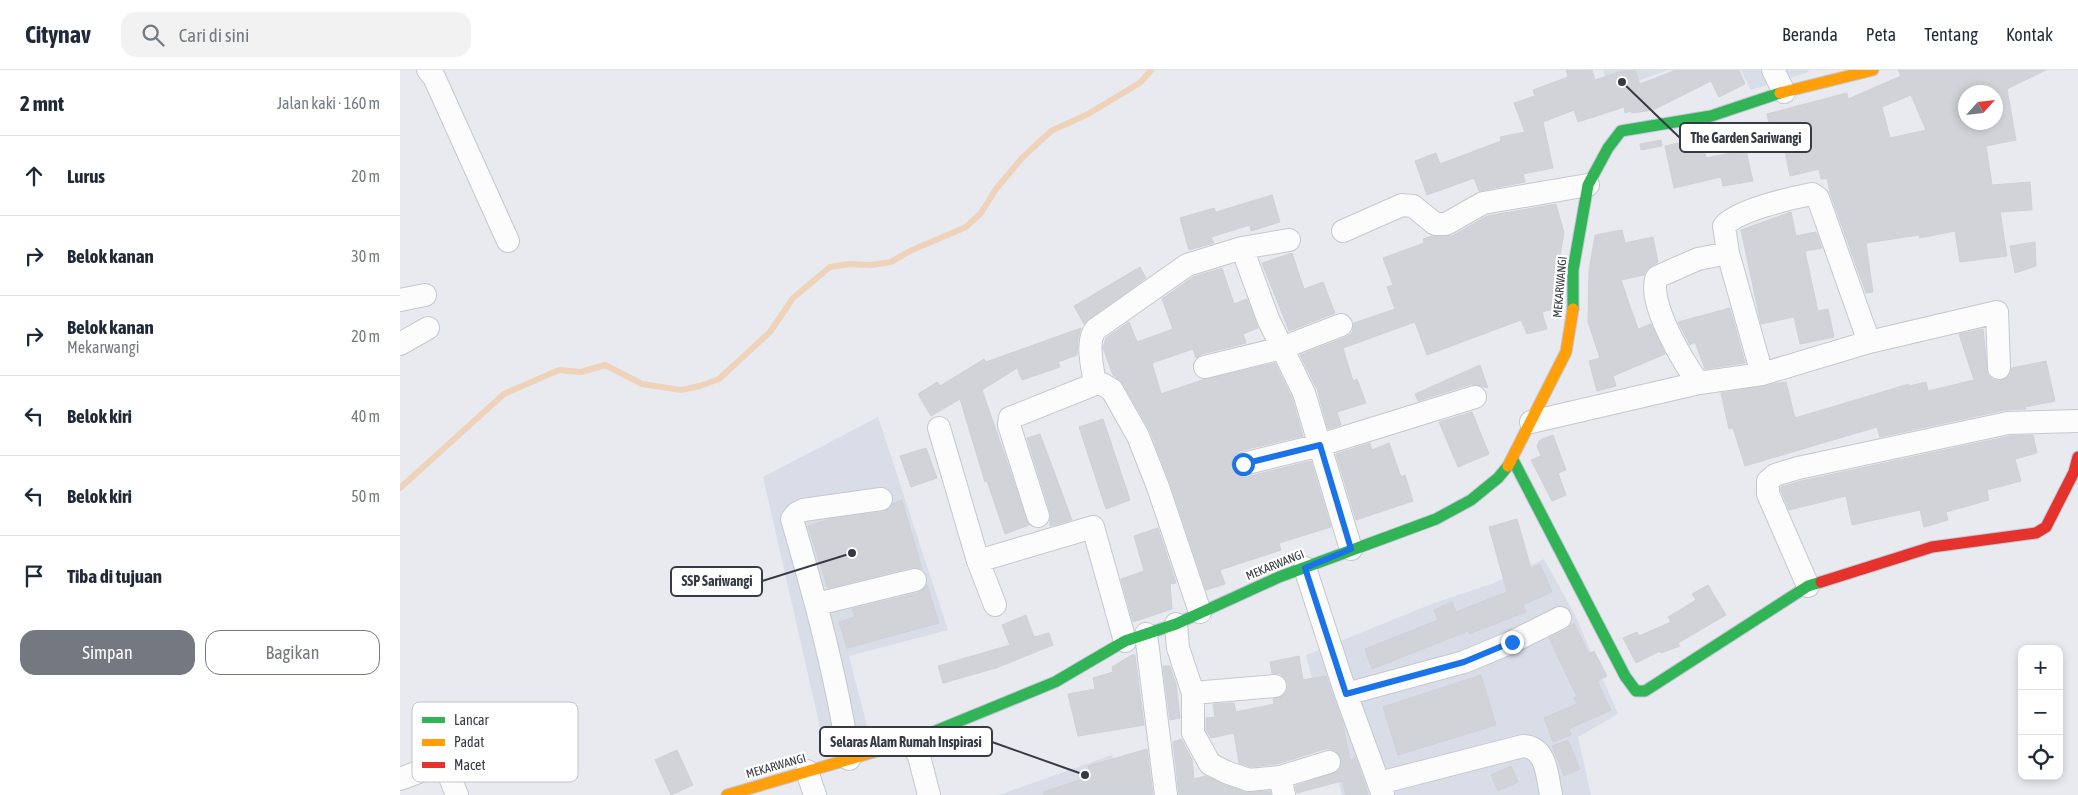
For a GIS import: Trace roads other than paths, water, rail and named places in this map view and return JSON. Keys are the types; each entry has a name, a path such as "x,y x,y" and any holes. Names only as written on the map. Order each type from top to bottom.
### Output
{"street":[{"path":"428,70 434,77 469,151 508,241"},
{"path":"1773,70 1784,92"},
{"name":"MEKARWANGI","path":"727,795 762,790 807,771 911,741 1055,682 1135,638 1176,624 1279,577 1436,519 1471,500 1498,478 1513,460 1566,352 1573,315 1573,270 1588,185 1608,148 1621,131 1711,116 1784,92 1873,70"},
{"path":"1343,231 1402,205 1413,206 1435,224 1446,224 1483,203 1588,185"},
{"path":"1762,374 1728,253 1724,226 1728,222 1782,200 1812,194 1821,203 1869,342"},
{"path":"1095,384 1091,341 1092,333 1096,329 1187,265 1242,248 1289,240"},
{"path":"1242,248 1268,319 1299,380 1351,549"},
{"path":"1699,383 1686,368 1661,314 1654,287 1655,282 1657,277 1698,259 1728,253"},
{"path":"400,300 425,295"},
{"path":"1531,422 1699,383 1762,374 1869,342 1997,312 1999,368"},
{"path":"1205,367 1282,348 1340,325"},
{"path":"400,344 428,328"},
{"path":"1038,516 1009,426 1010,418 1095,384 1102,384 1112,390 1138,436 1161,495 1200,612"},
{"path":"1243,464 1320,445 1475,396"},
{"path":"1808,586 1768,494 1768,480 1775,475 1798,468 2008,423 2078,421"},
{"path":"939,428 978,561 995,605"},
{"path":"1513,460 1625,676 1636,691 1645,691 1808,586 1932,546 2036,533 2046,527 2074,472 2078,458"},
{"path":"849,759 843,721 817,604 792,519 803,510 881,499"},
{"path":"978,561 1093,527 1135,638 1166,795"},
{"path":"1305,568 1346,694 1381,789 1523,746 1530,746 1540,752 1551,795"},
{"path":"817,604 915,580"},
{"path":"1346,694 1464,662 1512,642 1560,618"},
{"path":"1176,624 1178,648 1192,693 1193,733 1210,764 1249,780 1282,786 1329,762"},
{"path":"1192,693 1275,686"},
{"path":"911,741 919,756 929,795"},
{"path":"807,771 815,795"},
{"path":"400,779 412,775"},
{"path":"452,782 457,795"}],"waterway":[{"path":"400,488 504,394 559,370 581,372 605,365 642,384 681,390 719,379 770,332 793,298 830,267 891,262 910,251 966,227 981,213 996,189 1022,158 1051,131 1088,114 1141,82 1151,70"}],"place":[{"name":"The Garden Sariwangi","path":"1622,82"},
{"name":"SSP Sariwangi","path":"852,553"},
{"name":"Selaras Alam Rumah Inspirasi","path":"1085,775"}]}
